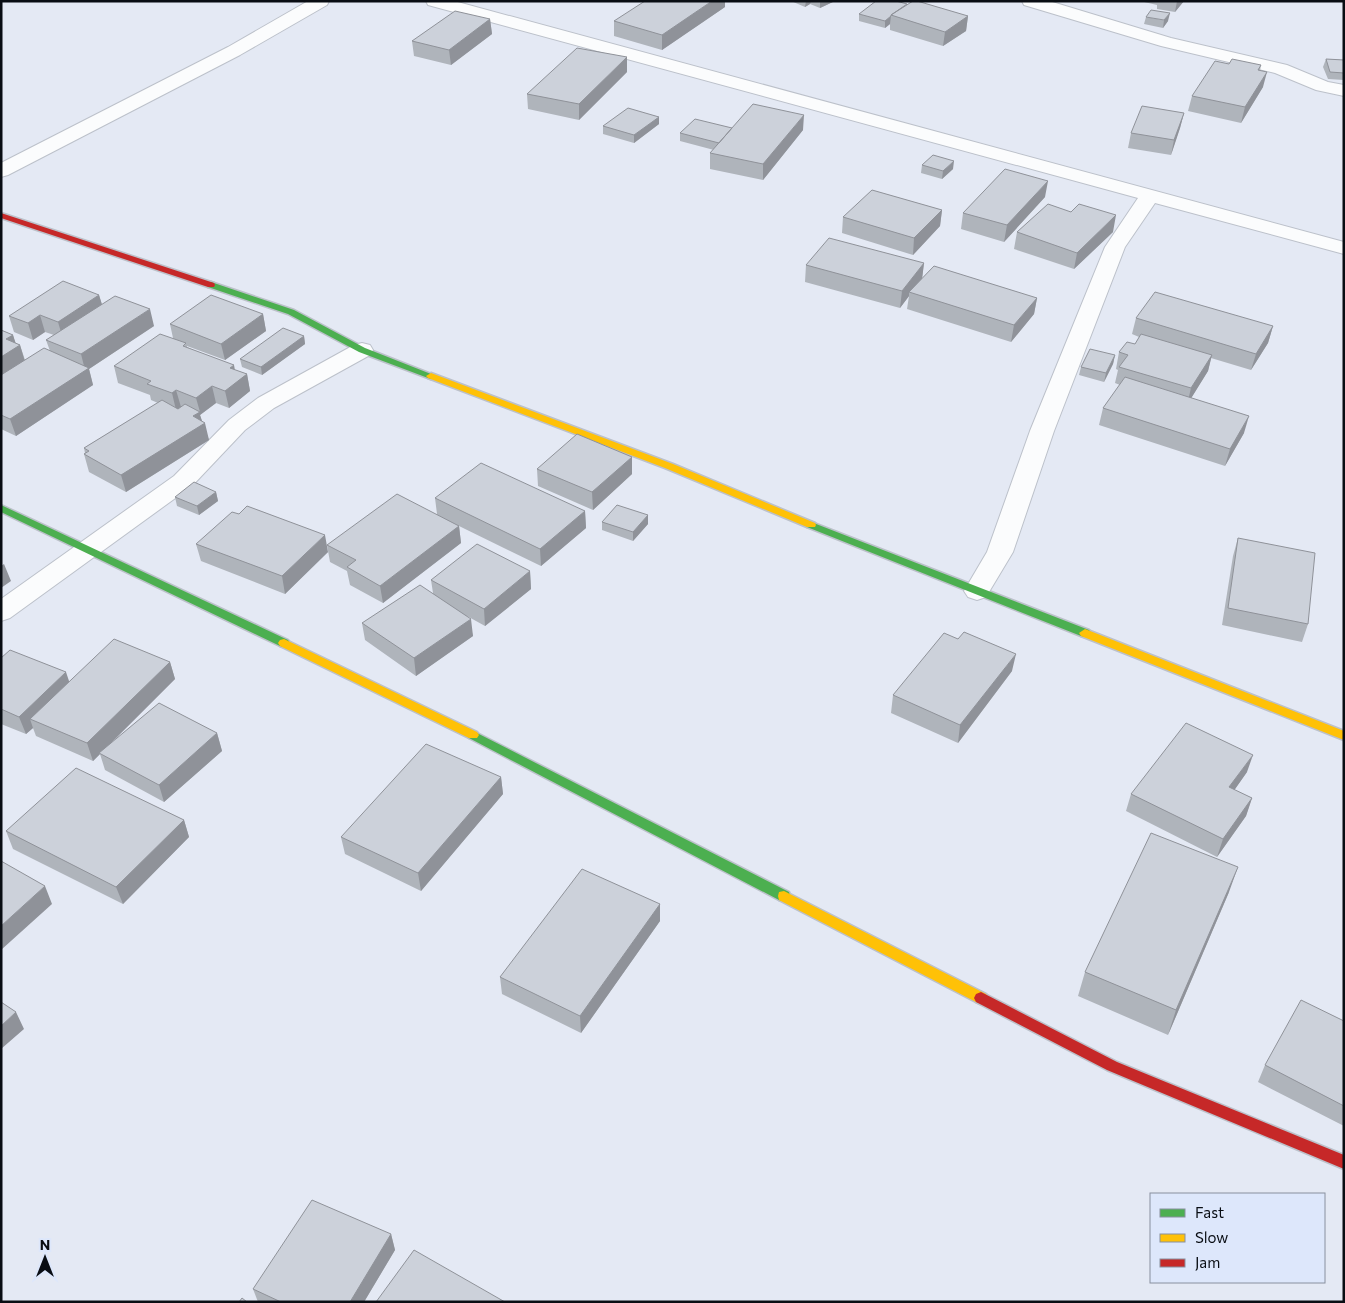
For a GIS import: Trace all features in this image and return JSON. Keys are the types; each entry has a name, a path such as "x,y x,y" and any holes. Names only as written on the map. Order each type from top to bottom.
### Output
{"street":[{"path":"1,171 234,51 321,1"},
{"path":"434,1 1344,248"},
{"path":"1030,1 1167,42 1281,69 1322,86 1344,92"},
{"path":"977,591 1000,552 1042,431 1115,246 1150,196"},
{"path":"1,214 291,312 362,350 669,466 803,522 1344,736"},
{"path":"1,612 183,481 237,425 266,403 362,350"},
{"path":"1,508 420,708 1112,1066 1344,1162"}],"building":[{"path":"645,1 712,1 662,35 614,21"},
{"path":"876,1 896,1 907,4 885,21 859,14"},
{"path":"913,1 968,16 945,32 891,15"},
{"path":"1151,10 1170,13 1164,20 1146,17"},
{"path":"455,11 490,19 449,50 412,41"},
{"path":"577,48 627,57 579,104 527,94"},
{"path":"1232,59 1261,65 1258,70 1267,72 1245,107 1192,96 1215,61 1229,64"},
{"path":"1326,59 1344,60 1344,73 1330,72"},
{"path":"753,104 804,115 763,164 710,153"},
{"path":"1142,106 1184,113 1174,140 1131,133"},
{"path":"628,108 659,117 634,135 603,126"},
{"path":"695,119 732,128 719,143 680,133"},
{"path":"933,155 954,161 943,171 922,165"},
{"path":"1005,169 1048,181 1007,225 963,213"},
{"path":"872,190 942,210 914,238 843,217"},
{"path":"1048,204 1071,212 1079,204 1116,215 1077,253 1017,232"},
{"path":"829,238 924,263 902,291 806,265"},
{"path":"934,266 1037,298 1014,325 909,292"},
{"path":"63,281 99,295 58,322 40,315 28,323 9,316"},
{"path":"1155,292 1273,326 1256,354 1136,318"},
{"path":"211,295 263,314 221,344 170,324"},
{"path":"115,296 150,309 81,354 46,340"},
{"path":"283,328 304,336 261,367 240,359"},
{"path":"1,330 13,335 6,339 20,345 1,357"},
{"path":"160,334 186,343 183,346 234,365 230,368 247,374 225,391 212,386 196,398 176,390 172,393 147,384 151,381 114,366"},
{"path":"1141,334 1212,355 1191,388 1119,367 1128,355 1119,352 1127,342 1135,344"},
{"path":"44,348 89,368 10,419 1,415 1,375"},
{"path":"1090,349 1115,355 1106,373 1081,367"},
{"path":"1125,377 1249,416 1230,449 1103,408"},
{"path":"162,400 178,409 185,404 200,412 193,416 205,423 121,475 84,454 89,451 84,448"},
{"path":"577,434 632,457 592,492 537,469"},
{"path":"481,463 585,511 540,549 435,498"},
{"path":"194,482 216,492 197,506 175,497"},
{"path":"397,494 459,526 380,586 347,567 356,560 327,545"},
{"path":"617,505 648,515 633,532 602,522"},
{"path":"247,506 325,535 282,576 196,544 232,512 239,514"},
{"path":"1238,538 1315,553 1308,624 1228,608"},
{"path":"477,544 530,571 484,609 431,580"},
{"path":"420,585 471,619 414,658 362,623"},
{"path":"964,632 1016,654 960,725 893,695 944,633 958,639"},
{"path":"114,639 170,662 87,743 30,719"},
{"path":"10,650 66,672 19,717 1,709 1,658"},
{"path":"159,703 217,733 159,785 99,753"},
{"path":"1186,723 1253,755 1229,787 1252,798 1223,839 1131,794"},
{"path":"426,744 501,777 418,873 341,837"},
{"path":"76,768 184,820 116,887 6,831"},
{"path":"1151,833 1238,867 1176,1010 1085,972"},
{"path":"1,861 45,886 1,926"},
{"path":"582,869 660,904 580,1016 500,977"},
{"path":"1301,1000 1344,1021 1344,1106 1265,1065"},
{"path":"1,1002 16,1012 1,1026"},
{"path":"312,1200 391,1234 350,1302 281,1302 253,1289"},
{"path":"414,1250 505,1302 376,1302"},
{"path":"242,1298 247,1302 239,1302"}],"traffic: fast":[{"path":"211,285 291,312 362,350 431,376"},
{"path":"1,508 284,643"},
{"path":"811,525 1085,633"},
{"path":"473,735 784,896"}],"traffic: slow":[{"path":"431,376 669,466 811,525"},
{"path":"1085,633 1344,736"},
{"path":"284,643 473,735"},
{"path":"784,896 981,998"}],"traffic: jam":[{"path":"1,215 211,285"},
{"path":"981,998 1112,1066 1344,1162"}]}
